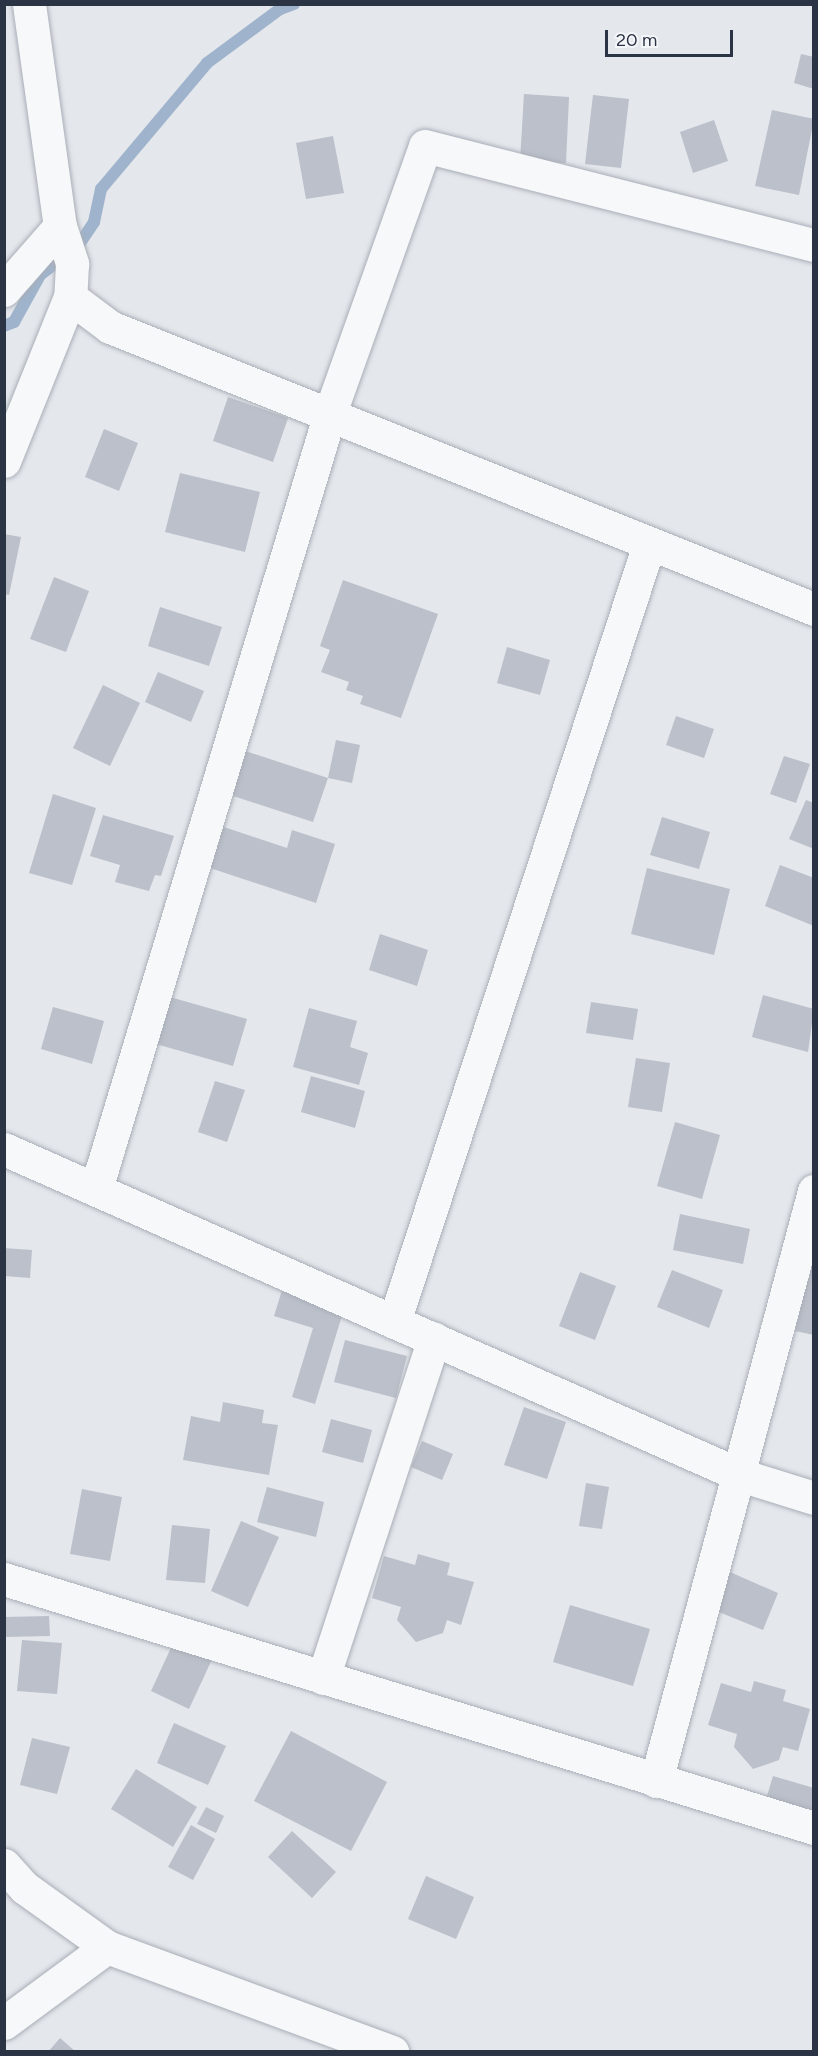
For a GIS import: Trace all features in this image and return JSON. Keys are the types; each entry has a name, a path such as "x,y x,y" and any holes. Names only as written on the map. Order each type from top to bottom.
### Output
{"street":[{"path":"4,460 70,297 65,243 29,4"},
{"path":"96,1189 330,413 425,146 813,245"},
{"path":"4,290 65,243"},
{"path":"70,297 110,327 330,413 813,609"},
{"path":"394,1322 649,544"},
{"path":"4,1149 740,1475 813,1498"},
{"path":"656,1781 740,1475 813,1191"},
{"path":"323,1678 434,1340"},
{"path":"4,1579 813,1828"},
{"path":"4,1865 25,1888 107,1947 392,2052"},
{"path":"4,2023 107,1947"}],"building":[{"path":"801,54 814,57 814,89 794,83"},
{"path":"524,94 569,97 566,163 520,161"},
{"path":"593,95 629,99 621,168 585,164"},
{"path":"772,110 814,119 799,195 755,186"},
{"path":"714,120 728,161 693,173 680,132"},
{"path":"333,136 344,193 306,199 296,143"},
{"path":"228,397 288,418 273,462 213,441"},
{"path":"104,429 138,443 119,491 85,477"},
{"path":"180,473 260,492 245,552 165,532"},
{"path":"4,534 21,537 9,595 4,594"},
{"path":"54,577 89,591 66,652 30,639"},
{"path":"343,580 438,614 401,718 360,704 363,696 346,690 349,682 321,672 330,650 320,646"},
{"path":"160,607 222,627 209,666 148,646"},
{"path":"507,647 550,660 540,695 497,683"},
{"path":"158,672 204,691 191,722 145,702"},
{"path":"103,685 140,703 110,766 73,748"},
{"path":"676,716 714,729 704,758 666,745"},
{"path":"336,740 360,745 352,783 328,778"},
{"path":"236,748 328,778 313,822 221,792"},
{"path":"784,756 810,764 796,803 770,794"},
{"path":"53,794 96,808 72,885 29,873"},
{"path":"806,800 814,803 814,849 789,839"},
{"path":"103,815 174,836 161,876 155,875 149,891 115,882 120,865 90,856"},
{"path":"662,817 710,832 699,869 650,855"},
{"path":"221,826 287,848 292,830 335,844 316,903 207,867"},
{"path":"780,865 814,878 814,926 765,906"},
{"path":"647,868 730,889 714,955 631,934"},
{"path":"380,934 428,950 417,986 369,970"},
{"path":"763,995 814,1009 808,1052 752,1037"},
{"path":"170,997 247,1019 233,1066 156,1044"},
{"path":"591,1002 638,1009 633,1040 586,1033"},
{"path":"53,1007 104,1021 92,1064 41,1049"},
{"path":"309,1008 357,1021 350,1047 368,1053 359,1085 293,1067"},
{"path":"636,1058 670,1063 662,1112 628,1107"},
{"path":"311,1076 365,1091 355,1128 301,1112"},
{"path":"215,1081 245,1090 227,1142 198,1132"},
{"path":"675,1122 720,1135 702,1199 657,1186"},
{"path":"680,1214 750,1229 743,1264 673,1250"},
{"path":"4,1248 32,1250 30,1278 4,1276"},
{"path":"814,1254 814,1335 795,1331"},
{"path":"672,1270 723,1290 709,1328 657,1307"},
{"path":"580,1272 616,1286 595,1340 559,1326"},
{"path":"282,1290 344,1309 315,1404 292,1397 313,1328 274,1316"},
{"path":"345,1340 407,1356 396,1398 334,1382"},
{"path":"223,1402 264,1410 262,1423 278,1425 269,1475 183,1460 191,1416 220,1422"},
{"path":"524,1407 566,1422 547,1479 504,1465"},
{"path":"331,1419 372,1430 363,1463 322,1452"},
{"path":"422,1441 453,1454 442,1480 411,1467"},
{"path":"586,1483 609,1487 602,1529 579,1526"},
{"path":"267,1487 324,1502 316,1537 257,1522"},
{"path":"82,1489 122,1497 110,1561 70,1554"},
{"path":"241,1521 279,1537 248,1607 211,1591"},
{"path":"172,1525 210,1529 205,1583 166,1580"},
{"path":"418,1554 450,1563 447,1575 474,1582 461,1625 447,1620 443,1633 416,1642 397,1620 401,1607 372,1598 384,1556 415,1565"},
{"path":"730,1572 778,1593 763,1630 714,1610"},
{"path":"570,1605 650,1629 633,1686 553,1662"},
{"path":"49,1616 50,1636 4,1637 4,1617"},
{"path":"176,1637 214,1655 189,1709 151,1691"},
{"path":"22,1640 62,1643 57,1694 17,1691"},
{"path":"754,1681 786,1690 783,1701 810,1709 798,1751 783,1747 779,1760 753,1769 734,1747 737,1734 708,1725 721,1683 751,1692"},
{"path":"174,1723 226,1746 208,1785 157,1763"},
{"path":"291,1731 387,1782 351,1851 254,1801"},
{"path":"32,1738 70,1747 57,1794 20,1785"},
{"path":"136,1769 197,1807 173,1847 111,1809"},
{"path":"773,1776 814,1788 811,1819 764,1806"},
{"path":"206,1807 224,1816 216,1833 197,1824"},
{"path":"191,1825 215,1839 193,1880 168,1867"},
{"path":"292,1831 336,1872 312,1898 268,1857"},
{"path":"426,1876 474,1897 456,1939 408,1919"},
{"path":"60,2038 76,2052 48,2052"}],"waterway":[{"path":"4,326 14,322 40,275 78,246 94,222 101,189 207,63 280,9 294,4"}]}
